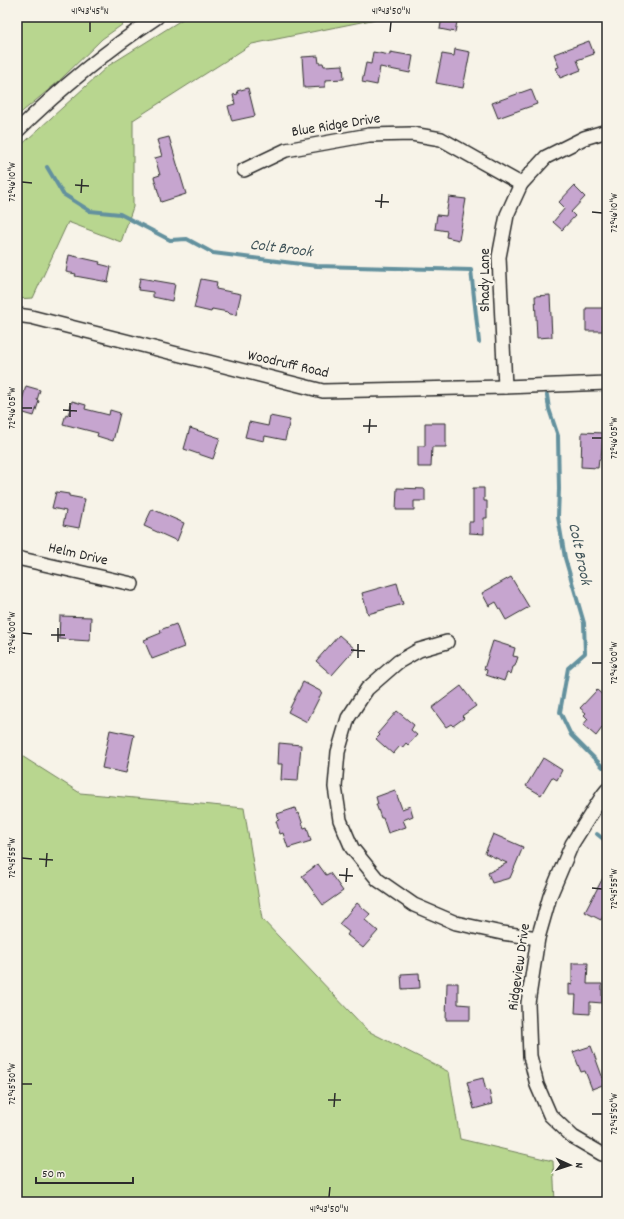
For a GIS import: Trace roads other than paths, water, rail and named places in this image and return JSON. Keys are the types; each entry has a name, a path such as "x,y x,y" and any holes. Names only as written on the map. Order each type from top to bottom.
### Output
{"street":[{"path":"17,131 77,77 157,17"},
{"name":"Shady Lane","path":"505,387 499,257 507,215 521,184 546,157 584,138 607,131"},
{"name":"Blue Ridge Drive","path":"244,170 286,150 369,135 412,134 441,139 521,184"},
{"name":"Woodruff Road","path":"17,315 31,317 323,391 607,383"},
{"name":"Helm Drive","path":"17,558 132,584"},
{"path":"447,642 419,650 398,662 367,689 348,718 338,752 334,787 340,820 352,848 378,880 414,906 456,923 502,933 538,938"},
{"name":"Ridgeview Drive","path":"607,790 572,844 550,896 538,938 528,1003 530,1056 537,1085 550,1115 573,1138 602,1154 607,1154"}],"waterway":[{"name":"Colt Brook","path":"47,167 63,194 90,211 120,214 170,240 187,239 213,253 317,266 471,270 479,342"},
{"name":"Colt Brook","path":"547,395 549,409 558,436 558,517 565,558 584,623 585,653 568,668 560,712 571,735 603,767"},
{"name":"Colt Brook","path":"597,834 607,842"}]}
